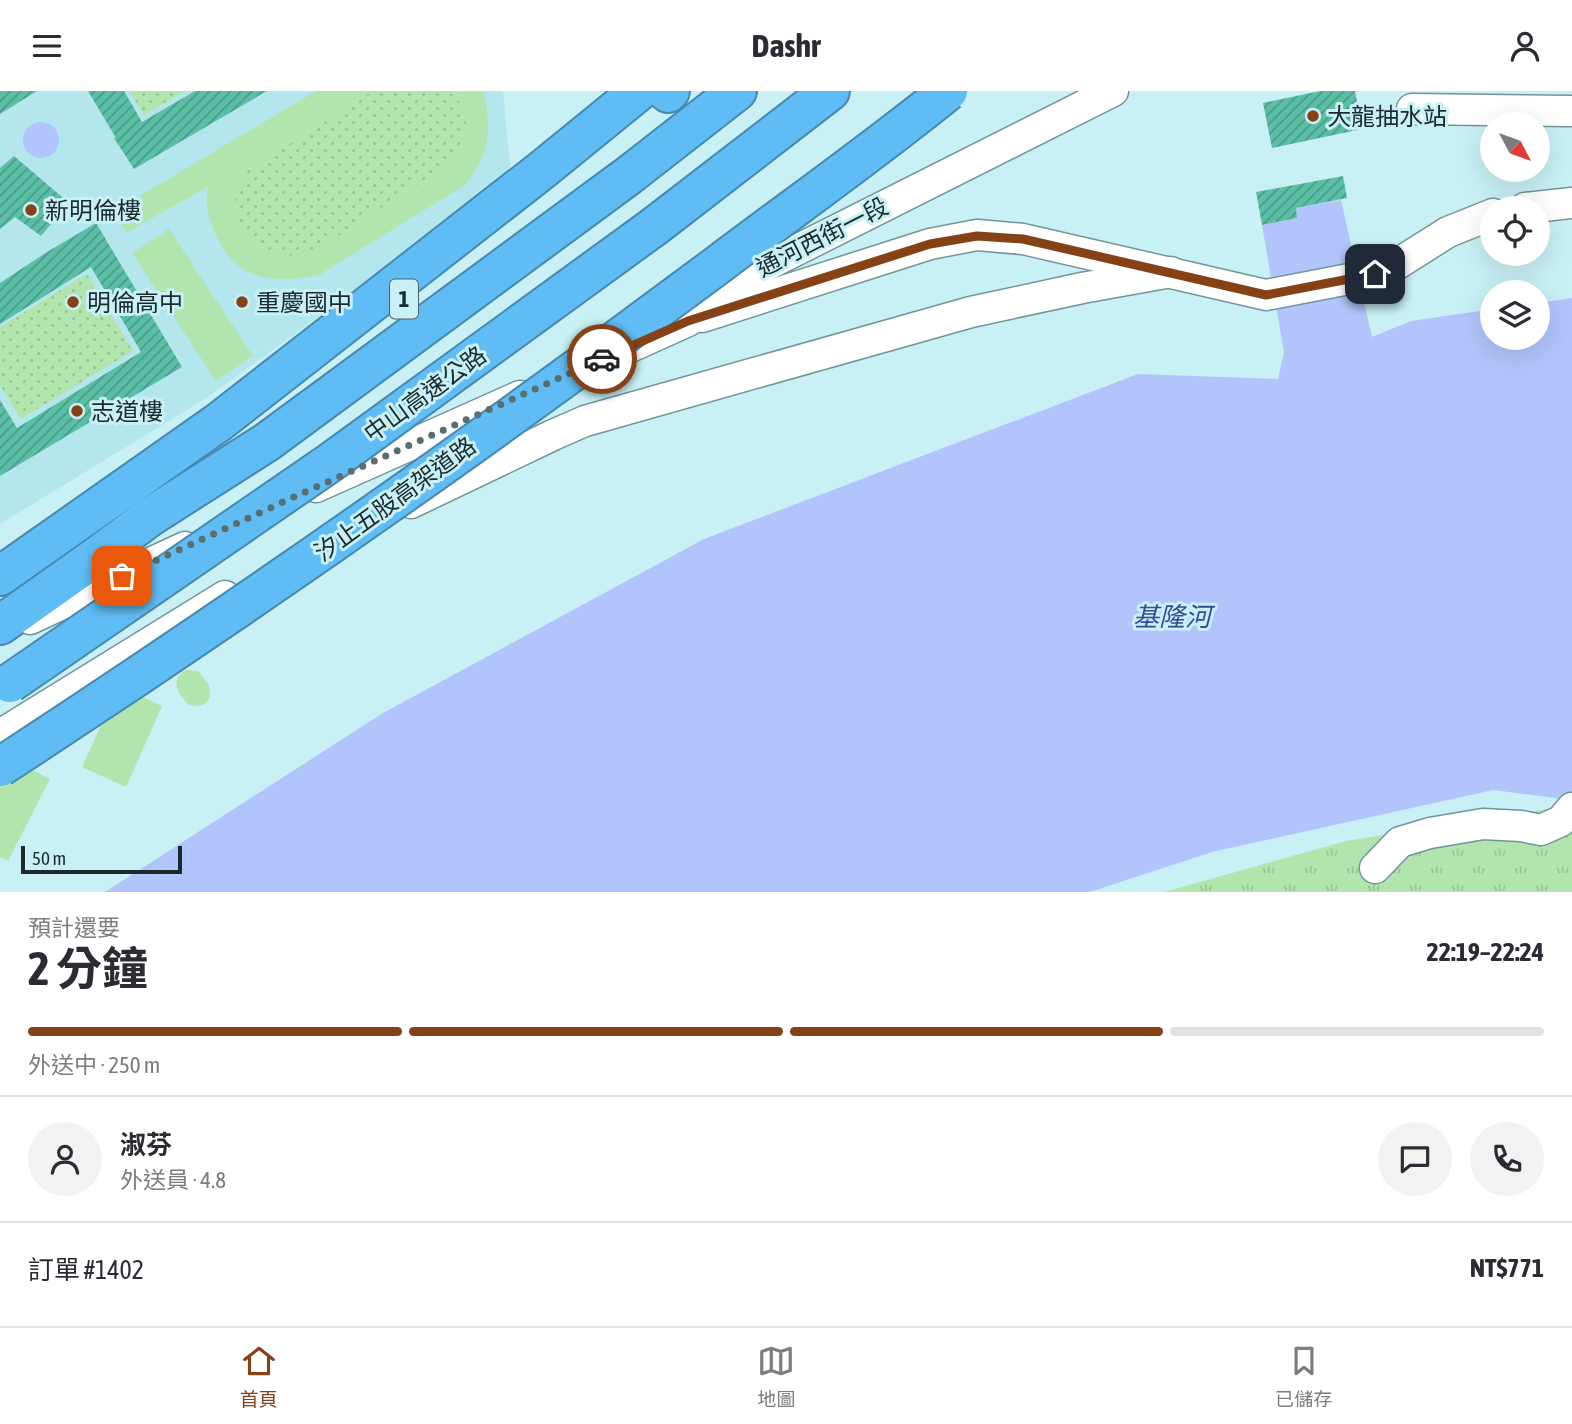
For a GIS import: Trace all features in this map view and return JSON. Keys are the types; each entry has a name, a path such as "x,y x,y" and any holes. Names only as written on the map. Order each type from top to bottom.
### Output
{"highway":[{"name":"1","path":"0,625 151,516 267,442 628,176 737,91"},
{"name":"中山高速公路","path":"5,686 331,462 655,226 830,91"},
{"name":"汐止五股高架道路","path":"0,767 345,535 627,333 948,91"},
{"name":"1","path":"151,516 243,425 662,92"},
{"name":"1","path":"0,576 219,422 531,178 662,92"}],"street":[{"name":"通河西街一段","path":"0,632 688,321 735,281 1113,91"},
{"path":"1412,109 1572,111"},
{"path":"1550,205 1572,203"},
{"path":"688,321 930,244 977,236 1023,239 1266,295 1375,274 1391,268 1448,232 1480,219"},
{"path":"0,735 258,577 585,421 971,312 1171,272"},
{"path":"1376,868 1400,842 1430,833 1483,824 1541,830 1561,821 1572,808"}],"shaded area":[{"name":"重慶國中","path":"0,91 503,91 511,177 205,399 0,524"}],"green space":[{"path":"129,91 185,91 144,115"},
{"path":"316,91 373,91 248,170 234,201 241,229 263,248 291,256 323,246 444,167 460,151 467,125 463,106 449,91 483,92 488,117 484,152 465,185 319,275 269,278 253,274 235,262 221,245 211,224 207,201 208,187 127,232 113,212"},
{"path":"373,91 449,91 463,106 467,125 460,151 444,167 323,247 291,256 263,248 241,229 234,201 248,170"},
{"path":"169,229 253,356 216,381 132,253"},
{"path":"87,274 133,351 21,419 0,385 0,327"},
{"path":"186,670 198,671 209,685 210,697 204,704 189,705 179,692 177,679"},
{"path":"119,686 162,706 126,787 82,767"},
{"path":"5,756 50,779 8,861 0,857 0,766"},
{"path":"1572,805 1572,892 1164,892 1346,841"}],"water":[{"path":"41,122 54,127 59,140 54,153 41,158 28,153 23,140 28,127"},
{"name":"基隆河","path":"1341,200 1372,337 1411,321 1480,311 1480,350 1550,350 1550,301 1572,298 1572,800 1493,790 1212,852 1090,892 105,892 383,713 704,539 1138,374 1278,379 1284,352 1262,225 1297,218 1296,208"}],"building":[{"path":"0,91 37,91 0,114"},
{"path":"88,91 124,91 142,122 195,91 267,91 134,169"},
{"name":"大龍抽水站","path":"1320,91 1355,91 1362,129 1272,148 1263,103"},
{"name":"新明倫樓","path":"14,156 69,203 41,236 15,217 0,229 0,168"},
{"path":"1343,176 1347,198 1296,208 1297,218 1262,225 1256,192"},
{"path":"96,223 182,367 0,476 0,400 17,428 141,352 91,267 0,324 0,283"}],"way so far":[{"path":"122,576 602,359"}],"place":[{"name":"大龍抽水站","path":"1313,116"},
{"name":"新明倫樓","path":"31,210"},
{"name":"明倫高中","path":"73,302"},
{"name":"重慶國中","path":"242,302"},
{"name":"志道樓","path":"77,411"}],"route":[{"path":"602,359 688,321 930,244 977,236 1023,239 1266,295 1375,274"}]}
